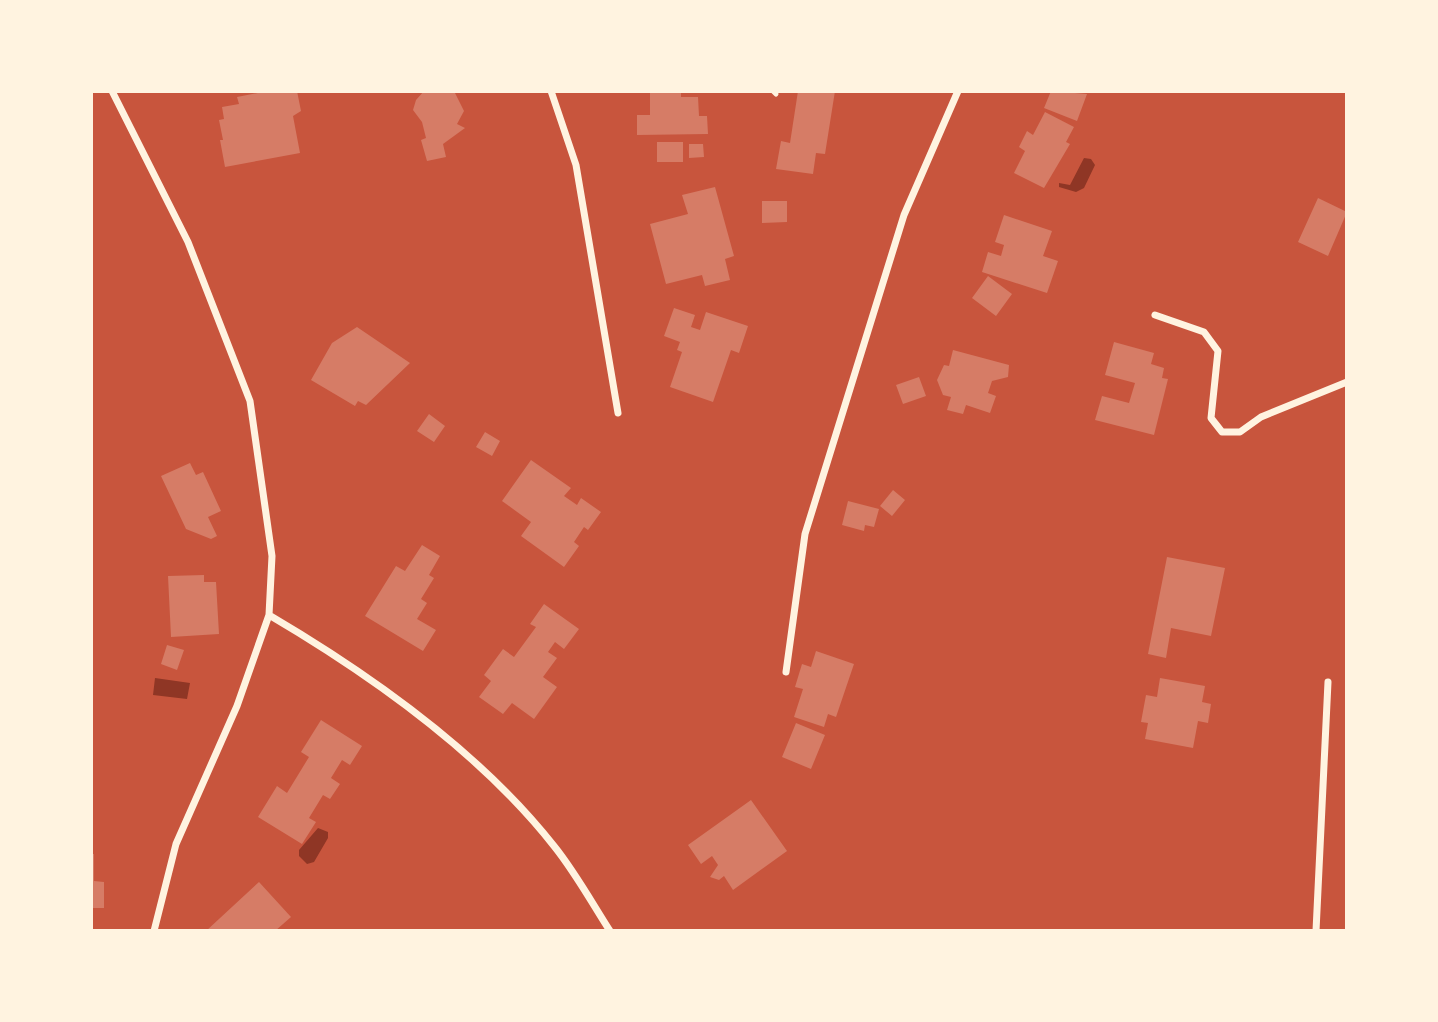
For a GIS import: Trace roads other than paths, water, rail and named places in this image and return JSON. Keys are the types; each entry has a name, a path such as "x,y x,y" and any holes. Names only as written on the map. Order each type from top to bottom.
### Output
{"street":[{"path":"112,91 188,242 250,401 272,556 269,615 237,706 176,844 154,931"},
{"path":"551,91 576,165 618,413"},
{"path":"786,672 805,534 904,215 958,91"},
{"path":"1155,314 1204,332 1218,351 1211,418 1222,432 1240,432 1261,417 1347,382"},
{"path":"269,615 345,659 480,766 555,846 610,931"},
{"path":"1316,931 1328,682"}]}
